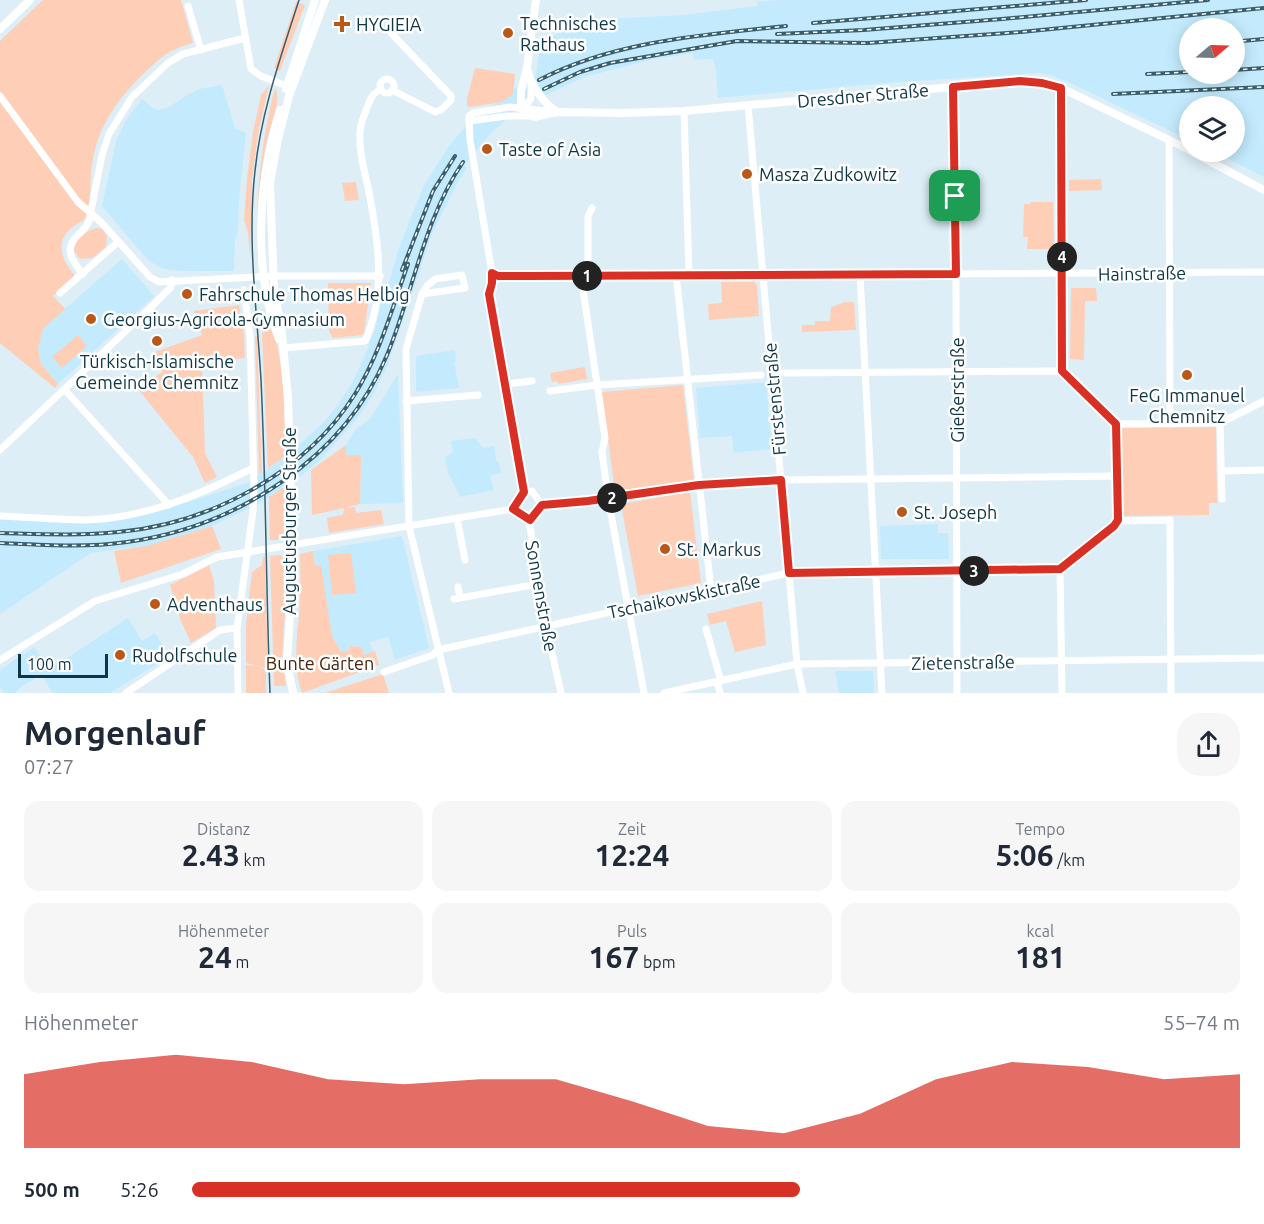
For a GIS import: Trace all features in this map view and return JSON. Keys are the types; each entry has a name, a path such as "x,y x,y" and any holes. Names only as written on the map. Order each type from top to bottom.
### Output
{"main road":[{"path":"0,29 30,0"},
{"name":"Augustusburger Straße","path":"293,693 287,661 292,579 288,398 283,348 269,276 270,183 289,87 315,0"},
{"name":"Augustusburger Straße","path":"289,87 325,0"},
{"path":"523,108 521,91 527,68 537,0"},
{"path":"527,68 531,82 542,101 557,112"},
{"name":"Dresdner Straße","path":"523,108 526,114 534,117 557,112 684,111 1020,81 1061,88 1179,145"},
{"name":"Dresdner Straße","path":"1212,162 1264,190"}],"street":[{"path":"239,0 251,69 258,75 289,87"},
{"path":"188,6 201,50"},
{"path":"392,34 448,93 451,100 441,110 435,112 392,90"},
{"path":"83,274 72,260 71,242 86,228 109,134 129,100 168,63 183,54 245,38"},
{"path":"381,89 381,81 388,79 393,82 392,90"},
{"path":"511,116 523,108 531,98 531,82"},
{"name":"Gießerstraße","path":"953,87 957,371 957,693"},
{"path":"1061,88 1062,371"},
{"path":"381,89 386,93 392,90"},
{"path":"283,348 365,341 371,328 380,276 360,131 371,98 381,89"},
{"path":"0,96 78,202 102,223 150,277 159,282 269,276 380,276"},
{"name":"Fürstenstraße","path":"748,105 797,664 802,693"},
{"name":"Dresdner Straße","path":"469,121 469,116 473,113 510,107 557,112"},
{"path":"684,111 689,275"},
{"path":"0,660 101,598 183,574 217,557 513,509 524,492 489,294 492,273 470,140 469,121 511,116 534,117"},
{"path":"1169,140 1170,424"},
{"path":"592,208 588,216 584,276 605,438 602,452 627,608 644,693"},
{"path":"60,293 118,242"},
{"name":"Hainstraße","path":"492,273 498,276 1264,273"},
{"path":"860,274 882,693"},
{"path":"422,294 465,288 462,275 435,279 426,288 422,294 406,349 409,526 449,693"},
{"path":"676,275 711,590"},
{"path":"238,693 237,628 246,551 254,511 250,336 242,278"},
{"path":"0,450 171,287 172,280"},
{"path":"782,374 1062,371 1116,424 1118,520 1114,526 1060,569 1062,693"},
{"path":"550,391 597,385 761,375"},
{"path":"505,384 532,381"},
{"path":"64,389 169,505"},
{"path":"406,401 478,395"},
{"path":"1116,424 1220,423 1264,401"},
{"path":"1220,423 1222,499"},
{"path":"0,516 88,520 139,513 169,505 208,490 253,468"},
{"path":"1221,471 1264,470"},
{"path":"530,520 542,505 699,485 870,478 1117,476"},
{"path":"524,492 532,491 542,505"},
{"name":"Sonnenstraße","path":"513,509 530,520 545,626 561,693"},
{"path":"457,518 465,560"},
{"path":"1118,520 1170,520 1171,693"},
{"name":"Tschaikowskistraße","path":"384,672 433,655 438,650 789,573 1060,569"},
{"path":"458,587 457,598 538,584"},
{"path":"126,693 220,630 237,628"},
{"path":"706,629 720,693"},
{"name":"Zietenstraße","path":"664,693 797,664 1264,658"}],"shaded area":[{"path":"777,0 1264,0 1264,177 1235,162 1245,162 1245,96 1179,96 1179,135 1070,83 1039,73 899,82 718,98 713,59 694,60 693,53 650,60 585,77 546,95 543,92 526,103 492,132 464,165 467,168 432,234 387,367 373,395 356,420 321,459 302,475 260,503 212,526 150,545 91,553 0,614 0,519 101,523 160,511 247,483 286,456 322,424 353,381 369,346 380,306 386,296 384,294 398,250 423,187 449,146 477,113 480,116 509,92 536,75 541,41 559,33 607,19 683,15 757,6 757,2"},
{"path":"222,85 235,128 246,133 238,229 235,238 234,271 163,269 148,260 102,206 116,141 126,120 142,99 159,110 169,107 199,89"},
{"name":"Georgius-Agricola-Gymnasium","path":"122,259 154,296 58,384 41,364 38,348 42,329"},
{"path":"455,350 456,361 454,362 459,388 416,392 416,356"},
{"path":"398,374 403,503 360,504 361,455 346,455 346,445 356,429 370,419"},
{"path":"766,382 772,449 734,453 732,436 700,438 696,388"},
{"path":"473,438 483,448 494,446 496,461 499,461 501,473 490,475 494,490 460,497 447,470 445,457 453,452 451,441"},
{"path":"938,524 938,533 948,533 949,559 881,559 880,526"},
{"path":"402,536 429,648 395,660 388,637 370,642 373,652 364,655 362,647 350,646 349,650 341,652 333,637 326,638 313,551"},
{"name":"Rudolfschule","path":"128,618 142,641 155,633 170,656 110,693 53,693 41,675 15,693 4,693 0,687 0,670 34,647 50,669"},
{"path":"835,671 873,671 874,693 839,693"}],"green space":[{"path":"43,0 181,0 193,43 167,54 143,74 118,102 100,134 92,166 87,214 84,220 67,232 63,238 63,257 75,276 53,296 65,309 43,329 38,348 41,364 58,384 55,388 0,343 0,41"},
{"path":"296,2 305,5 280,71 274,68"},
{"path":"475,68 515,74 513,94 502,102 467,106"},
{"path":"269,85 258,134 252,179 250,257 248,232 244,220 247,179 253,132 261,95"},
{"path":"275,88 277,105 268,137 260,182 259,257 257,257 260,172"},
{"path":"1101,179 1102,190 1069,191 1069,180"},
{"path":"356,182 359,200 345,201 342,183"},
{"path":"1031,202 1053,202 1054,249 1027,249 1028,237 1023,237 1024,204 1031,204"},
{"path":"97,228 102,229 107,236 106,247 92,258 80,259 74,251 76,243 85,233"},
{"path":"721,282 754,282 757,285 759,316 709,320 708,304 722,303"},
{"path":"328,283 371,283 362,335 333,338 329,331"},
{"path":"1071,288 1096,288 1097,301 1085,301 1084,360 1070,359"},
{"path":"845,302 854,302 856,330 802,332 802,325 815,325 815,321 830,321 831,307"},
{"path":"239,305 244,333 245,358 202,362 205,453 217,477 205,483 193,457 138,389 162,372 155,352 202,335 194,311"},
{"path":"273,329 282,376 286,456 268,468 262,335 263,330"},
{"path":"78,335 87,346 62,368 52,357"},
{"path":"255,336 257,336 262,472 259,474"},
{"path":"585,367 587,379 558,384 557,381 552,382 550,373"},
{"path":"683,385 694,482 615,493 602,392"},
{"path":"1216,427 1217,503 1209,503 1209,515 1122,516 1120,428"},
{"path":"346,445 346,455 361,455 360,504 312,515 311,470"},
{"path":"287,485 287,518 285,519 284,536 277,540 270,540 269,497"},
{"path":"690,492 701,583 638,596 621,504"},
{"path":"355,507 356,513 381,510 384,524 329,533 327,518 343,515 344,508"},
{"path":"212,526 221,549 121,583 114,551 150,545"},
{"name":"Bunte Gärten","path":"313,551 315,566 321,565 332,636 341,652 349,650 350,646 362,647 364,655 375,651 379,665 302,693 296,657 300,554"},
{"path":"351,553 356,593 332,595 328,555"},
{"path":"281,555 288,560 282,661 286,686 274,686 270,556"},
{"path":"263,557 265,557 268,674 265,668 246,663 246,624 252,572 262,565"},
{"path":"209,565 214,581 216,628 191,643 181,621 170,585"},
{"path":"762,601 766,645 735,652 726,621 710,625 707,614"},
{"path":"246,665 264,669 266,693 246,693"},
{"path":"383,674 389,693 325,693"}],"tram line":[{"path":"270,693 263,419 252,249 253,197 262,127 299,0"}],"railway":[{"path":"813,23 1086,0"},
{"path":"777,34 864,30 1208,0"},
{"path":"544,89 580,72 610,63 737,41 868,43 1021,32 1264,8"},
{"path":"539,80 598,56 628,48 691,37 786,26"},
{"path":"1245,41 1264,39"},
{"path":"1245,69 1264,68"},
{"path":"1147,74 1179,73"},
{"path":"1113,94 1264,87"},
{"path":"402,270 433,191 455,156"},
{"path":"0,543 95,545 127,542 168,534 208,521 246,504 282,482 315,456 344,426 368,392 387,355 428,232 449,185 463,162"},
{"path":"0,533 89,534 152,527 220,506 252,490 310,448 355,394 378,347 408,264"}],"place":[{"name":"HYGIEIA","path":"342,24"},
{"name":"Technisches Rathaus","path":"508,33"},
{"name":"Taste of Asia","path":"487,149"},
{"name":"Masza Zudkowitz","path":"747,174"},
{"name":"Fahrschule Thomas Helbig","path":"187,294"},
{"name":"Georgius-Agricola-Gymnasium","path":"91,319"},
{"name":"Türkisch-Islamische Gemeinde Chemnitz","path":"157,341"},
{"name":"FeG Immanuel Chemnitz","path":"1187,375"},
{"name":"St. Joseph","path":"902,512"},
{"name":"St. Markus","path":"665,549"},
{"name":"Adventhaus","path":"155,604"},
{"name":"Rudolfschule","path":"120,655"}],"route":[{"path":"1020,81 1061,88 1062,371 1116,424 1118,520 1114,526 1060,569 789,573 781,480 699,485 588,501 542,505 530,520 513,509 524,492 489,294 492,273 498,276 956,274 955,196 953,87 1020,81"}]}
